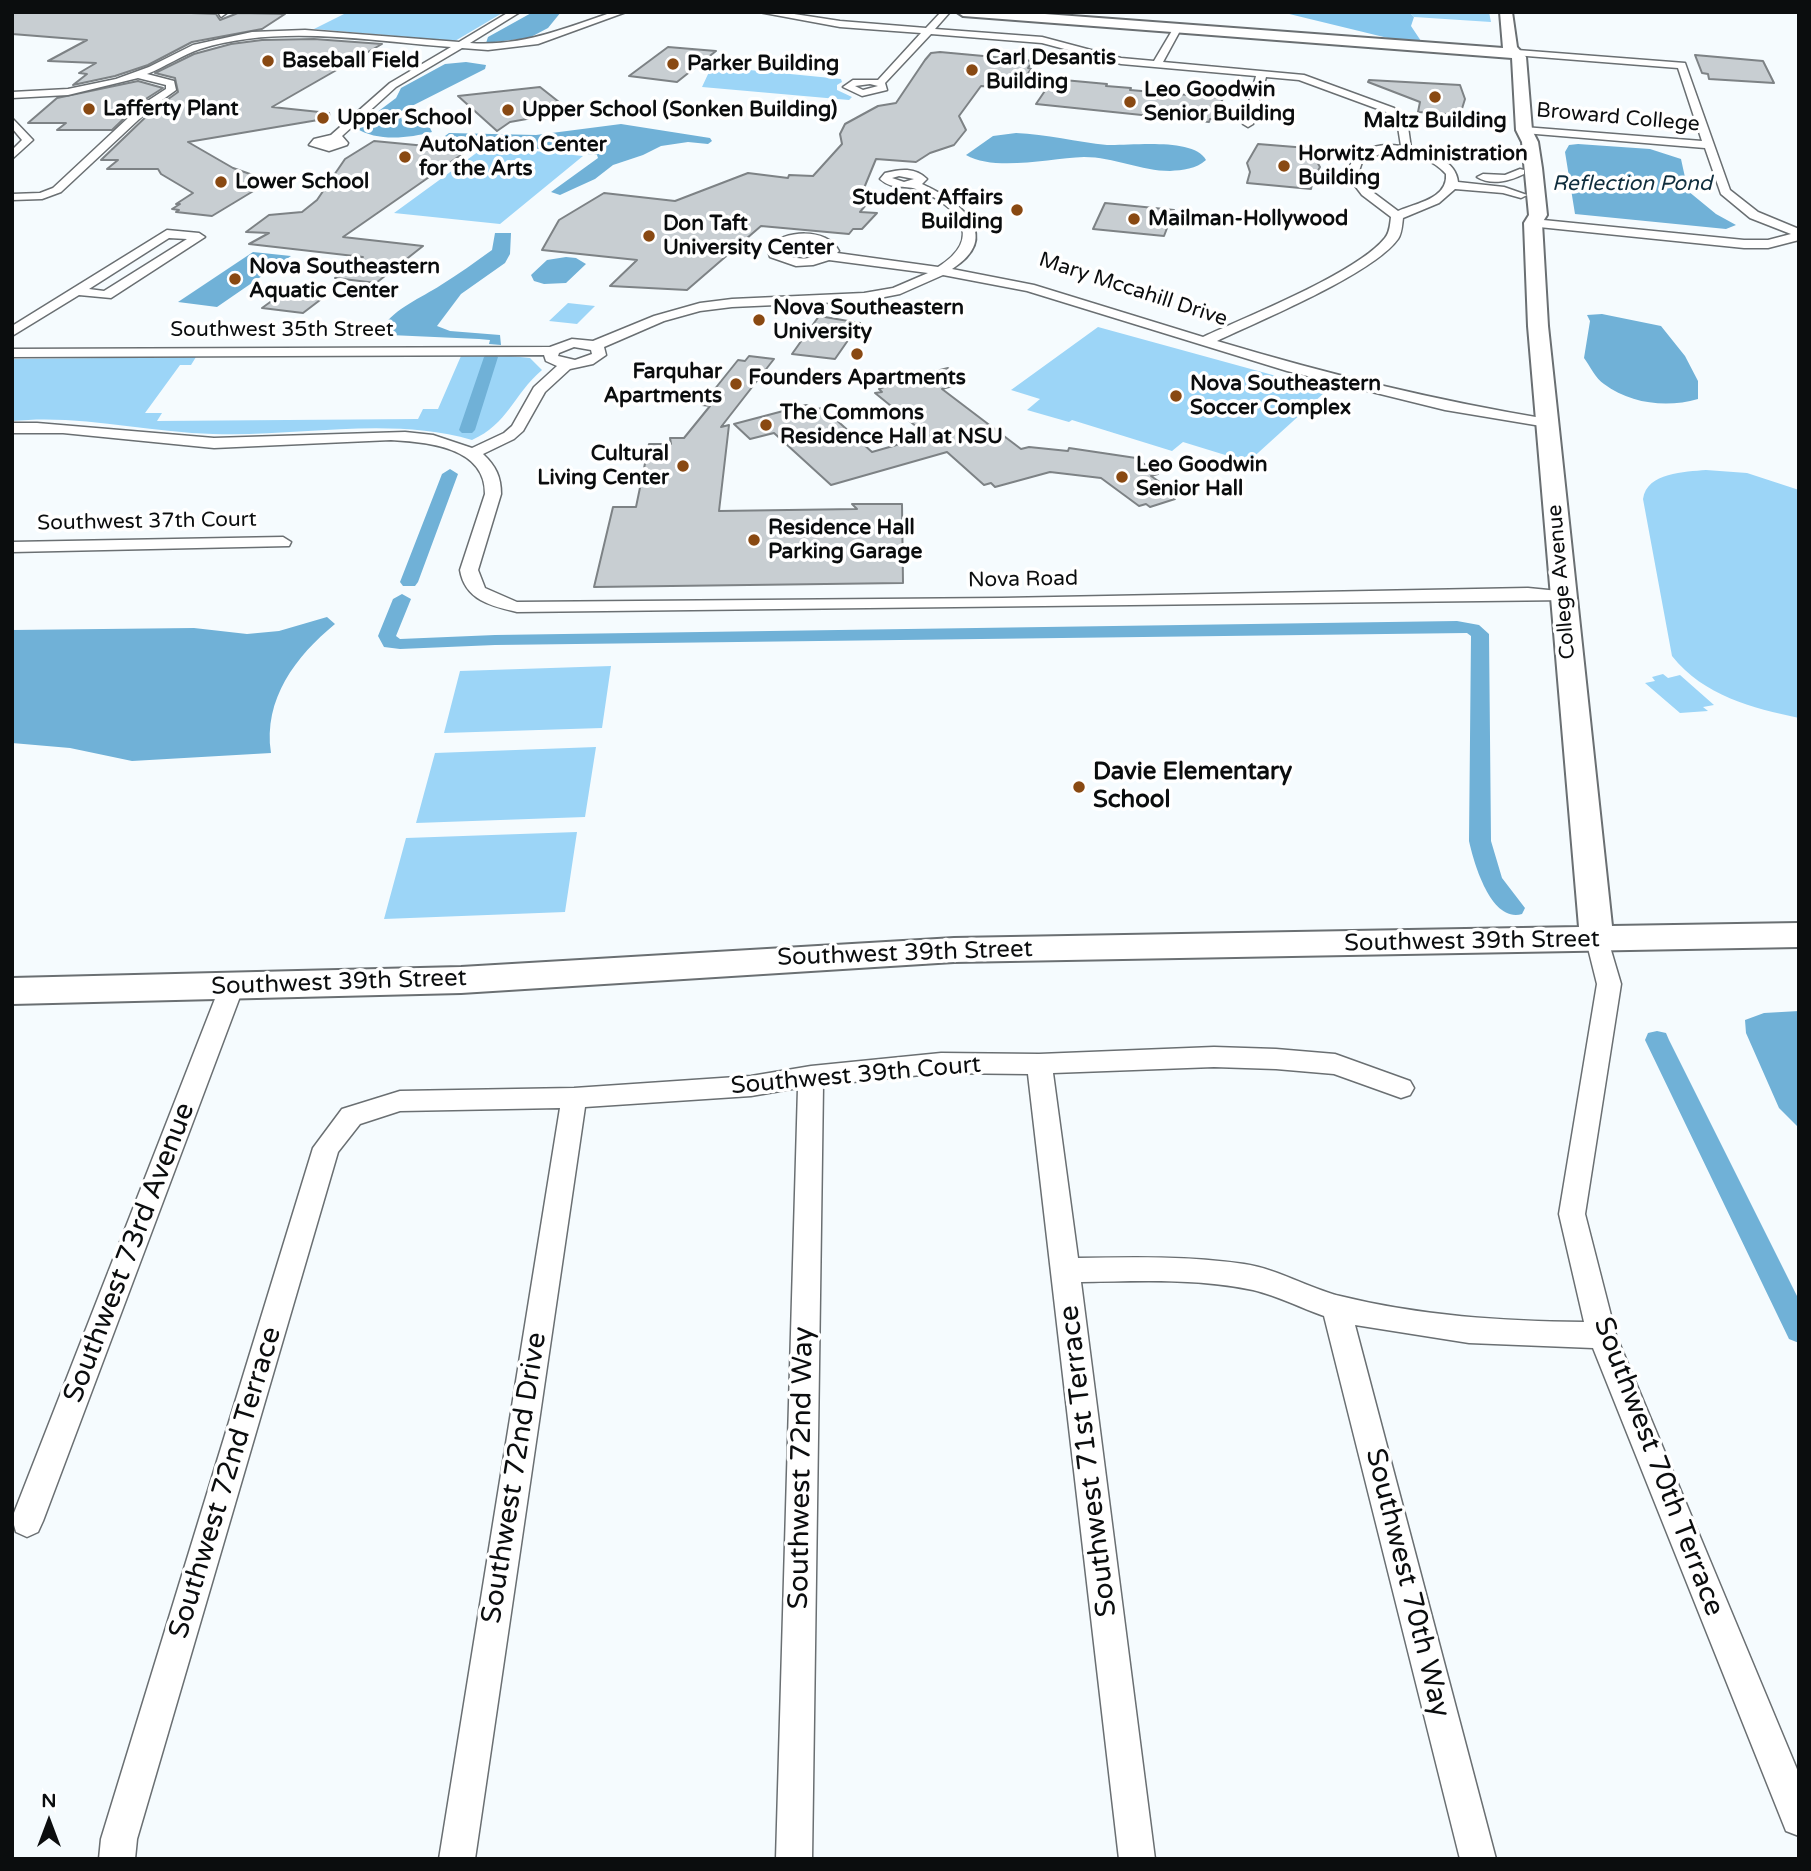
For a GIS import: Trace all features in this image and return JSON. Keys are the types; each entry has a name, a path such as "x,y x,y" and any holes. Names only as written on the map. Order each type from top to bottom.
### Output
{"street":[{"path":"334,138 393,85 516,12"},
{"path":"15,98 68,92 139,75 196,47 264,34 322,34 488,47 538,41 622,12"},
{"path":"763,12 816,21 1055,42 1110,59 1157,65 1301,77 1391,110 1401,120 1406,131 1406,149"},
{"path":"880,83 946,12"},
{"path":"963,12 1517,53"},
{"name":"College Avenue","path":"1506,12 1510,48 1517,53"},
{"name":"College Avenue","path":"1518,12 1521,48 1517,53 1524,130 1530,142 1538,215 1533,223 1538,326 1597,940"},
{"path":"903,40 923,19"},
{"path":"1157,65 1177,29"},
{"name":"Broward College","path":"1517,53 1682,67 1725,192 1754,215 1799,234"},
{"path":"863,81 880,83 884,88 873,92 856,92 848,87 863,81 877,67"},
{"path":"1248,124 1262,73"},
{"path":"12,197 42,196 57,190 147,106 171,90 171,83 166,80 139,75"},
{"path":"12,121 28,140 12,156"},
{"name":"College Avenue","path":"1524,130 1517,142 1521,195 1524,214 1533,223"},
{"name":"Broward College","path":"1524,130 1709,145"},
{"path":"1406,149 1425,154 1445,166 1451,180 1444,195 1397,216 1357,186 1352,174 1357,160 1371,152 1406,149"},
{"path":"1451,180 1500,178 1520,172"},
{"path":"1451,180 1521,195"},
{"path":"552,351 550,354 554,361 583,363 596,358 600,352 594,346 655,320 699,307 748,300 816,301 858,297 897,289 948,267 970,241 968,225 952,205 914,184"},
{"path":"1375,199 1426,202"},
{"path":"1207,340 1343,272 1378,251 1394,236 1397,216"},
{"name":"Broward College","path":"1533,223 1768,244 1799,234"},
{"path":"12,332 167,234 199,237 106,295 77,291"},
{"name":"Mary Mccahill Drive","path":"831,252 948,267 1082,302 1207,340 1413,393 1547,417"},
{"name":"Southwest 35th Street","path":"12,353 552,351 572,343 594,346"},
{"path":"12,428 67,428 137,438 215,443 389,436 435,440 471,454 509,436 518,428 539,390 567,364"},
{"name":"Nova Road","path":"471,454 487,466 494,482 490,504 469,570 471,582 486,597 505,604 533,608 1528,593 1563,596"},
{"name":"Southwest 37th Court","path":"12,547 283,542"},
{"name":"Southwest 39th Street","path":"12,991 461,980 954,950 1799,935"},
{"name":"Southwest 70th Terrace","path":"1597,940 1609,984 1572,1214 1602,1335 1799,1818"},
{"name":"Southwest 73rd Avenue","path":"27,1521 232,986"},
{"name":"Southwest 39th Court","path":"351,1116 400,1101 573,1098 751,1086 811,1076 941,1063 1039,1064 1214,1057 1276,1059 1335,1064 1401,1088"},
{"name":"Southwest 71st Terrace","path":"1039,1064 1137,1859"},
{"name":"Southwest 72nd Way","path":"794,1859 811,1076"},
{"name":"Southwest 72nd Drive","path":"457,1859 573,1098"},
{"name":"Southwest 72nd Terrace","path":"117,1859 119,1839 326,1148 351,1116"},
{"path":"1066,1270 1157,1269 1245,1276 1336,1307 1409,1323 1541,1335 1602,1335"},
{"name":"Southwest 70th Way","path":"1336,1307 1478,1859"}],"shaded area":[{"path":"348,12 504,12 455,41 314,29"},
{"path":"1281,12 1409,12 1414,17 1411,26 1421,41 1392,39"},
{"path":"1409,12 1489,12 1491,22 1414,17"},
{"path":"729,68 841,79 837,90 852,97 849,100 702,87 709,72"},
{"path":"486,146 583,156 500,224 394,213"},
{"path":"568,303 595,306 577,324 549,321"},
{"name":"Nova Southeastern Soccer Complex","path":"1098,327 1280,377 1324,393 1248,462 1183,442 1172,451 1072,420 1069,422 1027,410 1040,399 1011,390"},
{"path":"501,355 530,358 542,370 494,426 472,440 408,429 213,434 62,420 12,421 12,359 196,357 191,365 180,365 145,413 162,413 157,421 418,419 423,409 438,409 461,356"},
{"path":"1706,470 1747,473 1799,490 1799,718 1747,705 1714,691 1685,670 1672,656 1643,499 1646,490 1659,478"},
{"path":"611,666 602,728 444,733 460,671"},
{"path":"1663,674 1668,678 1680,675 1714,705 1703,707 1708,711 1680,713 1645,683 1655,681 1652,677"},
{"path":"596,747 585,817 416,823 435,753"},
{"path":"577,832 565,912 384,919 406,838"}],"water":[{"path":"533,12 561,12 548,28 529,38 486,43 488,37"},
{"path":"466,62 486,65 485,69 400,112 402,121 430,128 432,132 383,137 356,128 396,98 401,88 445,64"},
{"path":"621,124 710,138 712,141 708,144 688,142 661,146 613,165 595,179 560,195 551,192 598,158 597,155 441,139 449,133 536,135"},
{"path":"1016,133 1107,145 1175,145 1189,148 1206,160 1194,167 1170,171 1084,157 992,163 966,155 993,136"},
{"name":"Reflection Pond","path":"1569,145 1650,149 1681,159 1688,191 1716,214 1736,225 1726,229 1575,214 1565,152"},
{"path":"495,233 511,233 510,254 505,263 461,294 437,326 450,331 500,335 501,345 489,344 490,340 479,339 390,335 382,328 401,309 492,250"},
{"name":"Nova Southeastern Aquatic Center","path":"253,252 291,256 217,307 178,302"},
{"path":"576,258 586,264 566,283 544,284 534,281 531,275 547,260"},
{"path":"1602,314 1661,326 1685,356 1698,381 1698,399 1674,403 1637,400 1601,382 1584,358 1590,321 1587,315"},
{"path":"327,617 335,624 307,650 285,680 277,697 270,733 271,753 132,761 70,748 12,743 12,630 194,628 247,634 279,631"},
{"path":"1799,1011 1799,1128 1779,1108 1746,1033 1745,1020 1764,1013"}],"building":[{"path":"12,12 166,12 216,14 220,20 238,13 285,14 262,29 192,42 148,65 115,76 73,85 87,74 79,73 96,63 48,61 87,40 12,34"},
{"path":"314,39 382,44 272,107 329,113 330,118 188,142 233,168 270,181 212,216 176,212 179,210 172,209 193,193 161,174 158,169 107,169 118,160 101,160 153,110 178,92 175,78 155,73 194,54 231,44 262,40"},
{"name":"Parker Building","path":"668,47 716,51 677,82 629,76"},
{"path":"931,53 1027,60 1032,62 1028,68 1031,69 1017,89 981,86 959,116 966,130 954,145 930,153 916,162 876,159 862,193 875,194 860,212 877,213 862,229 853,229 849,234 761,226 687,290 610,286 637,260 542,250 559,220 604,193 675,201 748,173 788,178 789,175 813,176 842,144 840,134 845,124 878,106 896,103"},
{"path":"1695,55 1763,61 1774,83 1709,79 1708,74 1702,73"},
{"name":"Leo Goodwin Senior Building","path":"1053,79 1107,84 1106,86 1131,88 1130,90 1223,98 1214,119 1209,122 1036,104"},
{"name":"Lafferty Plant","path":"138,81 163,88 141,102 112,130 57,130 66,123 28,123 57,98"},
{"name":"Maltz Building","path":"1368,82 1460,85 1465,99 1460,115 1418,112 1420,102"},
{"name":"Upper School (Sonken Building)","path":"540,87 559,102 537,105 549,115 510,122 497,131 458,96"},
{"path":"374,141 468,150 343,237 423,246 376,283 335,278 363,257 249,244 269,233 246,232 269,215 302,212 317,200 345,159"},
{"name":"Horwitz Administration Building","path":"1258,144 1320,149 1317,162 1320,167 1311,189 1247,183 1250,172 1247,163"},
{"name":"Mailman-Hollywood","path":"1105,203 1174,210 1164,236 1093,229"},
{"path":"284,292 324,297 303,313 262,308"},
{"path":"819,316 860,323 835,359 792,354"},
{"name":"Residence Hall Parking Garage","path":"749,356 774,359 721,427 729,425 719,511 857,509 852,504 902,504 903,583 594,587 613,507 636,507 649,444 671,444 670,438 684,438 710,406 702,405 738,360 745,361"},
{"path":"948,368 967,382 942,389 1021,449 1029,447 1068,451 1069,448 1136,458 1158,474 1151,476 1177,494 1171,496 1175,499 1150,507 1146,504 1139,506 1101,478 1050,472 995,487 991,483 984,485 947,452 831,485 774,433 750,439 734,424 806,405 823,408 872,452 928,436 875,393 882,392 879,389 884,387 881,385"}],"waterway":[{"path":"467,430 491,357"},
{"path":"409,582 450,474"},
{"path":"402,599 387,636 390,643 1457,626 1473,629 1480,634 1480,841 1491,878 1514,908"},
{"path":"1657,1040 1799,1330"}],"place":[{"name":"Baseball Field","path":"268,61"},
{"name":"Parker Building","path":"673,64"},
{"name":"Carl Desantis Building","path":"972,70"},
{"name":"Maltz Building","path":"1435,97"},
{"name":"Leo Goodwin Senior Building","path":"1130,102"},
{"name":"Lafferty Plant","path":"89,109"},
{"name":"Upper School (Sonken Building)","path":"508,110"},
{"name":"Upper School","path":"323,118"},
{"name":"AutoNation Center for the Arts","path":"405,157"},
{"name":"Horwitz Administration Building","path":"1284,166"},
{"name":"Lower School","path":"221,182"},
{"name":"Student Affairs Building","path":"1017,210"},
{"name":"Mailman-Hollywood","path":"1134,219"},
{"name":"Don Taft University Center","path":"649,236"},
{"name":"Nova Southeastern Aquatic Center","path":"235,279"},
{"name":"Nova Southeastern University","path":"759,320"},
{"name":"Founders Apartments","path":"857,354"},
{"name":"Farquhar Apartments","path":"736,384"},
{"name":"Nova Southeastern Soccer Complex","path":"1176,396"},
{"name":"The Commons Residence Hall at NSU","path":"766,425"},
{"name":"Cultural Living Center","path":"683,466"},
{"name":"Leo Goodwin Senior Hall","path":"1122,477"},
{"name":"Residence Hall Parking Garage","path":"754,540"},
{"name":"Davie Elementary School","path":"1079,787"}]}
